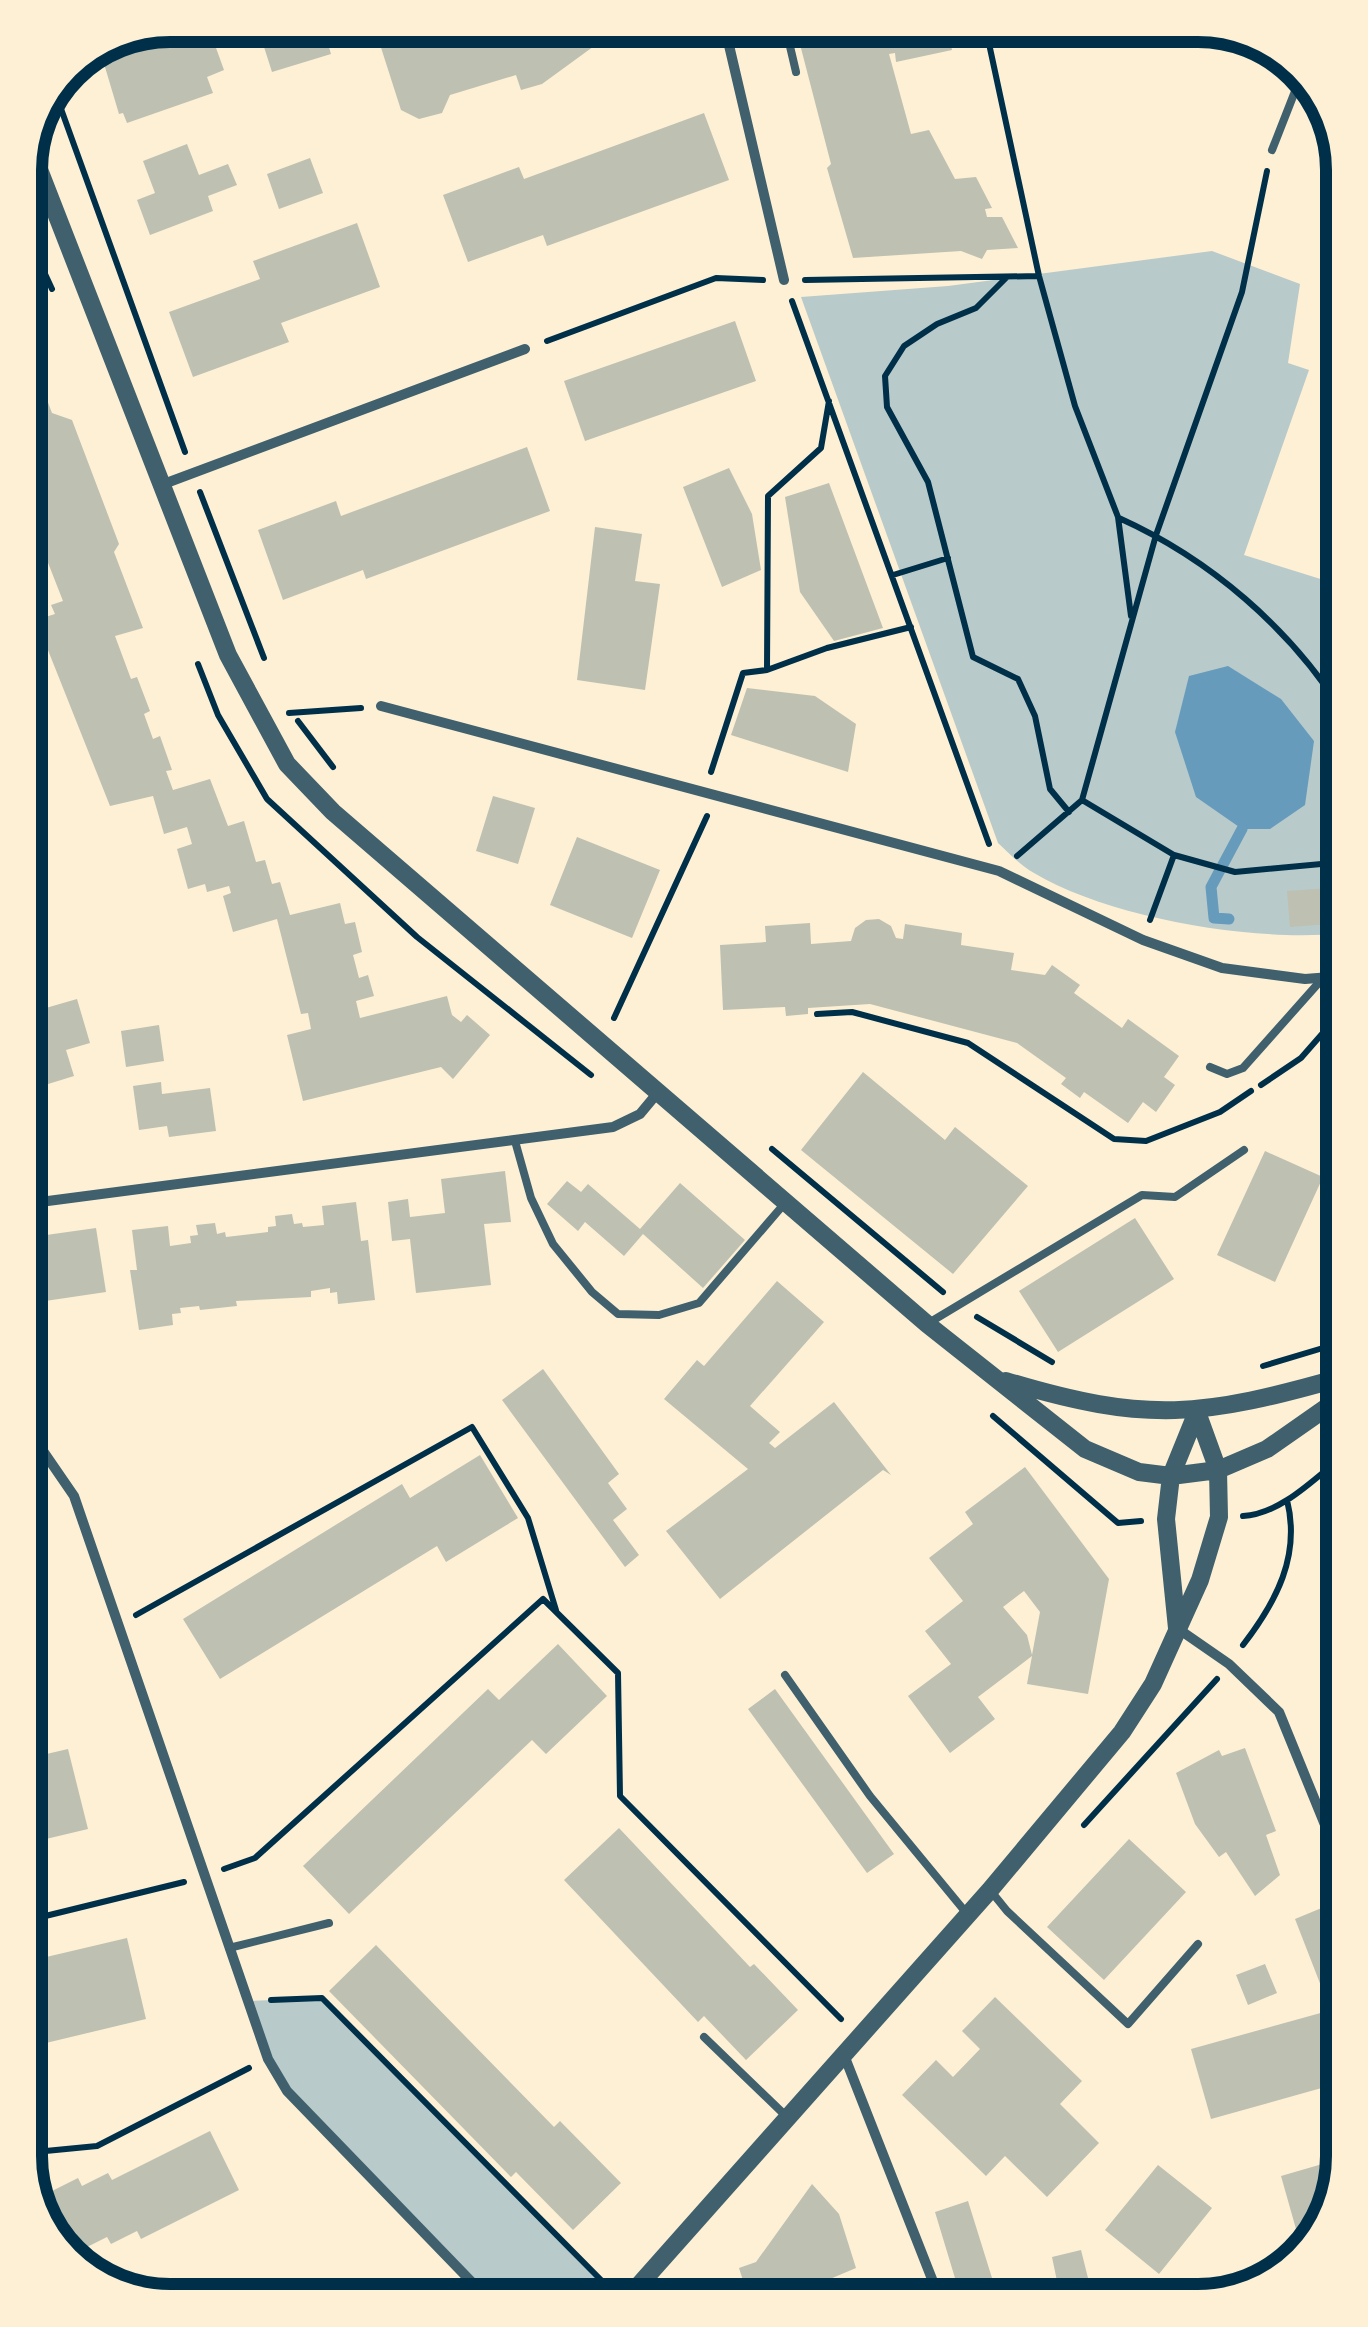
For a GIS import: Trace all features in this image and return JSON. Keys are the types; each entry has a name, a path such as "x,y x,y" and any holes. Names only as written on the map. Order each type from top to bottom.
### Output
{"street":[{"path":"728,43 784,280"},
{"path":"43,180 228,656 287,764 334,812 603,1040 927,1324 1085,1449 1139,1472 1171,1476 1218,1470 1267,1449 1326,1408"},
{"path":"161,485 524,350"},
{"path":"381,706 999,871 1142,940 1222,968 1326,978"},
{"path":"42,1202 613,1127 640,1114 660,1090"},
{"path":"996,1378 1092,1406 1196,1412 1326,1381"},
{"path":"640,2284 990,1890 1122,1732 1153,1684 1200,1580 1220,1517 1218,1470 1196,1412"},
{"path":"1196,1412 1171,1476 1166,1519 1177,1628 1229,1664 1279,1712 1326,1828"},
{"path":"42,1450 74,1496 268,2059 287,2091 474,2284"},
{"path":"844,2055 934,2284"}],"lane":[{"path":"789,43 796,72"},
{"path":"1272,150 1296,89"},
{"path":"1210,1067 1227,1074 1243,1068 1323,978"},
{"path":"514,1141 530,1198 552,1244 592,1292 618,1314 659,1315 699,1302 785,1202"},
{"path":"927,1324 957,1302 1142,1194 1175,1197 1244,1150"},
{"path":"784,1676 870,1796 968,1915"},
{"path":"990,1890 1007,1911 1128,2024 1198,1944"},
{"path":"230,1948 329,1923"},
{"path":"704,2037 788,2118"}],"path":[{"path":"988,43 1039,276 1075,406 1118,518 1132,622"},
{"path":"60,107 192,473 271,671"},
{"path":"784,280 999,871 1082,800 1156,535 1242,292 1272,150"},
{"path":"524,350 716,278 1039,276"},
{"path":"1007,277 976,308 937,324 904,346 885,376 888,408 928,482 973,657 1018,679 1035,716 1050,789 1068,812"},
{"path":"767,670 768,496 821,448 829,399"},
{"path":"1118,518 1156,535 1276,623 1326,685"},
{"path":"893,575 948,558"},
{"path":"603,1040 718,793 711,774 743,673 767,670 826,648 912,628"},
{"path":"285,699 344,779"},
{"path":"258,716 381,706"},
{"path":"1082,800 1174,855 1235,872 1326,864"},
{"path":"1142,940 1174,855"},
{"path":"600,1002 630,1028"},
{"path":"817,1014 852,1012 968,1042 1114,1139 1146,1141 1220,1112 1300,1058 1326,1029"},
{"path":"764,1142 957,1302 1038,1356 1067,1369"},
{"path":"1256,1368 1326,1347"},
{"path":"984,1407 1118,1522"},
{"path":"118,1625 472,1427 528,1518 556,1612"},
{"path":"1255,1516 1287,1500 1326,1469"},
{"path":"42,1917 204,1877 255,1858 543,1599 618,1672 620,1796 859,2038"},
{"path":"248,2001 322,1998 605,2284"},
{"path":"42,2151 97,2146 268,2059"}],"shaded area":[{"path":"1212,251 1300,284 1288,363 1309,370 1244,555 1326,581 1326,934 1227,930 1184,924 1102,903 1029,870 998,843 801,297 948,286"},
{"path":"322,1998 605,2284 474,2284 287,2091 248,2001"}],"water":[{"path":"1228,666 1281,699 1314,741 1305,805 1270,829 1242,829 1196,797 1175,732 1189,676"}],"building":[{"path":"214,43 224,70 207,77 213,93 127,123 123,113 119,114 104,62 146,45"},
{"path":"263,43 328,43 331,54 272,72"},
{"path":"380,43 598,43 542,84 521,90 516,75 450,95 442,113 419,119 401,110"},
{"path":"800,43 951,43 952,50 896,62 895,53 889,54 911,134 929,130 955,179 976,177 992,208 985,209 987,217 1002,217 1018,248 987,250 982,259 961,251 853,258 827,168 831,164"},
{"path":"704,113 729,180 547,246 543,235 468,262 443,195 519,167 524,179"},
{"path":"187,144 199,175 228,164 237,185 208,196 213,211 150,235 137,200 155,193 143,161"},
{"path":"310,158 323,193 279,209 267,174"},
{"path":"357,223 380,287 281,323 289,342 193,377 169,312 260,279 253,261"},
{"path":"735,321 756,381 585,441 564,381"},
{"path":"43,389 52,413 72,420 119,544 114,552 143,628 115,636 131,679 137,677 150,711 144,714 153,739 160,736 172,770 166,771 173,790 210,779 228,826 244,821 256,862 265,860 272,884 280,882 290,915 340,903 345,924 355,922 362,952 353,955 359,978 368,975 374,996 356,1001 360,1018 447,996 452,1015 461,1022 467,1015 490,1035 453,1079 441,1067 303,1101 287,1035 311,1029 308,1013 301,1014 277,919 233,932 223,896 231,893 229,886 207,892 205,884 188,889 177,849 192,844 187,827 164,834 153,796 110,806 43,637 43,618 55,614 51,605 63,601 43,549"},
{"path":"527,447 550,511 366,579 363,570 283,600 258,530 336,501 341,516"},
{"path":"729,468 752,514 761,570 722,587 683,487"},
{"path":"829,483 883,628 834,641 800,592 785,497"},
{"path":"595,527 642,534 635,581 660,584 645,690 577,680"},
{"path":"747,688 815,696 856,724 848,772 731,735"},
{"path":"493,796 535,808 518,864 476,851"},
{"path":"577,837 660,870 632,938 550,905"},
{"path":"1326,888 1326,924 1290,927 1287,891"},
{"path":"879,919 891,926 896,938 903,939 905,924 962,933 961,945 1014,953 1011,970 1045,975 1052,965 1080,985 1074,993 1122,1028 1128,1019 1179,1056 1164,1077 1175,1085 1156,1112 1143,1102 1128,1123 1084,1092 1080,1098 1061,1084 1066,1078 1017,1043 870,1004 808,1008 808,1014 786,1016 785,1007 723,1010 720,945 766,942 765,926 810,923 811,944 851,941 855,928 866,920"},
{"path":"77,999 90,1043 66,1050 74,1076 43,1086 43,1009"},
{"path":"159,1025 164,1061 126,1067 121,1031"},
{"path":"863,1072 945,1140 955,1127 1028,1186 953,1274 801,1150"},
{"path":"161,1082 162,1094 210,1088 216,1131 169,1137 167,1126 139,1130 133,1086"},
{"path":"1265,1151 1323,1177 1275,1282 1217,1255"},
{"path":"505,1171 511,1222 484,1224 491,1285 416,1293 410,1239 392,1241 388,1202 408,1199 410,1217 445,1213 441,1179"},
{"path":"567,1181 581,1192 588,1184 640,1229 680,1183 745,1240 703,1288 643,1234 624,1256 585,1222 578,1231 547,1204"},
{"path":"356,1202 361,1241 368,1240 375,1300 338,1304 337,1292 330,1293 330,1288 311,1291 311,1297 236,1301 237,1306 200,1310 199,1306 180,1308 181,1313 172,1314 173,1325 139,1330 130,1270 137,1270 132,1230 168,1226 170,1246 191,1243 190,1236 198,1235 196,1225 215,1223 217,1234 225,1232 226,1237 268,1232 268,1227 276,1226 275,1216 292,1214 294,1224 302,1223 303,1227 324,1225 322,1206"},
{"path":"1135,1218 1174,1279 1058,1352 1019,1291"},
{"path":"96,1228 106,1292 42,1301 42,1236"},
{"path":"777,1281 824,1322 750,1406 780,1432 769,1443 775,1448 834,1402 891,1475 883,1470 720,1599 666,1531 748,1469 664,1399 697,1360 704,1366"},
{"path":"543,1369 619,1474 608,1483 627,1509 613,1520 639,1555 625,1567 502,1400"},
{"path":"480,1455 518,1518 446,1562 437,1546 220,1679 183,1619 402,1484 410,1498"},
{"path":"1025,1467 1109,1579 1088,1694 1027,1684 1032,1656 978,1697 995,1719 950,1753 908,1696 951,1664 925,1631 963,1601 929,1558 973,1524 965,1512","holes":["1024,1591 1040,1612 1032,1655 1027,1635 1003,1607"]},
{"path":"558,1644 607,1696 546,1754 532,1740 349,1914 303,1866 488,1689 499,1700"},
{"path":"775,1689 894,1854 867,1873 748,1709"},
{"path":"1245,1748 1276,1831 1266,1835 1280,1875 1255,1896 1226,1852 1219,1857 1195,1824 1176,1773 1219,1750 1222,1756"},
{"path":"68,1749 88,1829 42,1840 42,1755"},
{"path":"619,1828 750,1967 754,1964 798,2010 746,2060 704,2016 698,2022 564,1880"},
{"path":"1129,1839 1186,1892 1104,1980 1047,1927"},
{"path":"1324,1907 1326,1912 1326,1999 1295,1919"},
{"path":"127,1938 146,2019 42,2044 42,1958"},
{"path":"376,1945 554,2127 560,2121 621,2183 573,2230 516,2172 511,2177 329,1991"},
{"path":"1265,1964 1277,1993 1248,2005 1236,1975"},
{"path":"995,1997 1082,2081 1060,2104 1099,2143 1047,2197 1005,2156 986,2176 902,2095 936,2060 953,2077 980,2049 962,2031"},
{"path":"1326,2012 1326,2087 1211,2119 1191,2049"},
{"path":"210,2131 239,2190 141,2239 137,2231 111,2244 107,2237 82,2249 56,2213 46,2184 52,2191 78,2178 82,2186 108,2173 112,2180"},
{"path":"1325,2163 1316,2205 1304,2227 1296,2229 1281,2176"},
{"path":"1158,2165 1212,2208 1159,2274 1105,2230"},
{"path":"812,2184 839,2214 856,2268 818,2284 744,2284 739,2268 756,2262"},
{"path":"968,2201 992,2278 957,2284 935,2212"},
{"path":"1081,2250 1088,2278 1058,2284 1052,2257"}],"waterway":[{"path":"1229,919 1214,918 1211,887 1242,829"}]}
